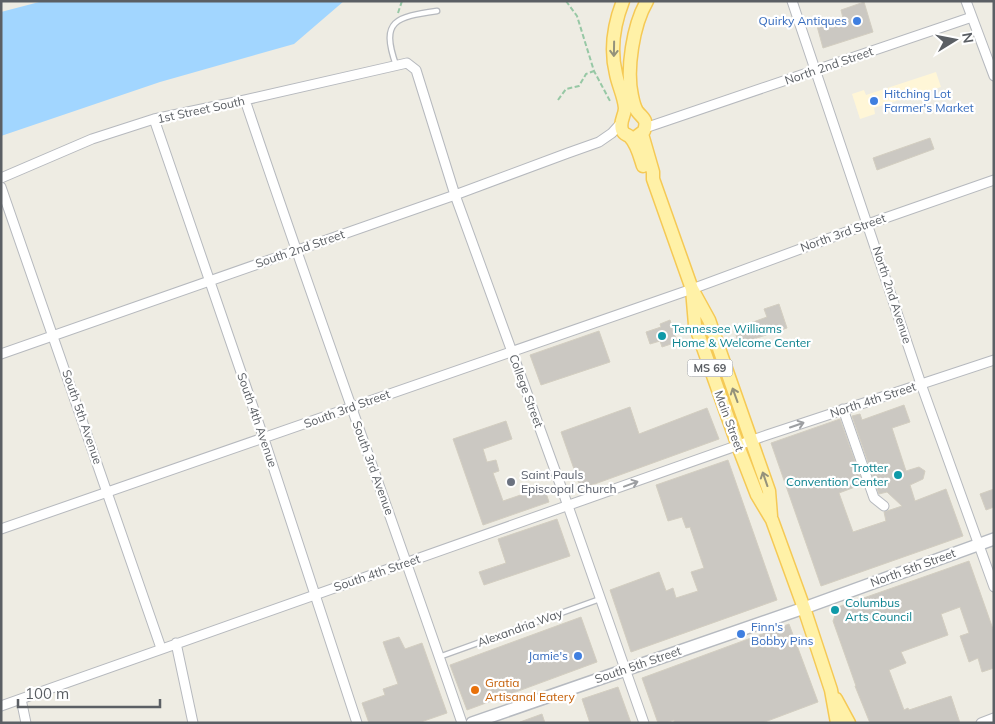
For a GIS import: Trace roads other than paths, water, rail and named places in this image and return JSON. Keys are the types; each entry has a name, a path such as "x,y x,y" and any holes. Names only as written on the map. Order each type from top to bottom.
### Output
{"main road":[{"name":"Main Street","path":"623,1 616,26 614,52 616,74 625,107 634,125"},
{"name":"Main Street","path":"647,1 638,21 632,55 631,87 634,125 647,174 653,179 692,289 709,320 752,441 769,491 772,520"},
{"name":"Main Street","path":"692,289 695,325 738,446 757,495 772,520 804,608 831,690 837,723"},
{"name":"Main Street","path":"831,690 849,723"}],"street":[{"name":"North 2nd Avenue","path":"792,1 921,384 994,587"},
{"path":"966,1 994,76"},
{"name":"North 2nd Street","path":"634,125 670,118 814,71 972,16"},
{"name":"1st Street South","path":"1,178 92,139 154,119 406,63"},
{"name":"College Street","path":"406,63 416,70 455,195 568,506 644,723"},
{"name":"South 3rd Avenue","path":"245,100 295,250 462,723"},
{"name":"South 4th Avenue","path":"154,119 264,439 357,723"},
{"name":"South 2nd Street","path":"1,354 455,195 599,142 612,133 634,125"},
{"name":"North 3rd Street","path":"692,289 994,180"},
{"name":"South 5th Avenue","path":"1,187 161,648"},
{"name":"South 3rd Street","path":"1,529 692,289"},
{"name":"North 4th Street","path":"752,441 994,360"},
{"path":"843,409 874,498 884,506"},
{"name":"South 4th Street","path":"1,706 752,441"},
{"name":"North 5th Street","path":"804,608 994,539"},
{"name":"South 5th Street","path":"472,723 804,608"},
{"path":"176,643 193,723"},
{"path":"21,700 26,723"},
{"path":"981,723 994,718"}],"lane":[{"path":"396,65 390,47 391,29 396,20 410,15 437,11"},
{"name":"Alexandria Way","path":"439,657 601,599"}],"water":[{"path":"43,1 344,1 294,44 160,82 1,136 1,12"}],"place":[{"name":"Quirky Antiques","path":"857,21"},
{"name":"Hitching Lot Farmer's Market","path":"874,101"},
{"name":"Tennessee Williams Home & Welcome Center","path":"662,336"},
{"name":"Trotter Convention Center","path":"898,475"},
{"name":"Saint Pauls Episcopal Church","path":"511,482"},
{"name":"Columbus Arts Council","path":"835,610"},
{"name":"Finn's Bobby Pins","path":"741,634"},
{"name":"Jamie's","path":"578,656"},
{"name":"Gratia Artisanal Eatery","path":"475,690"}]}
